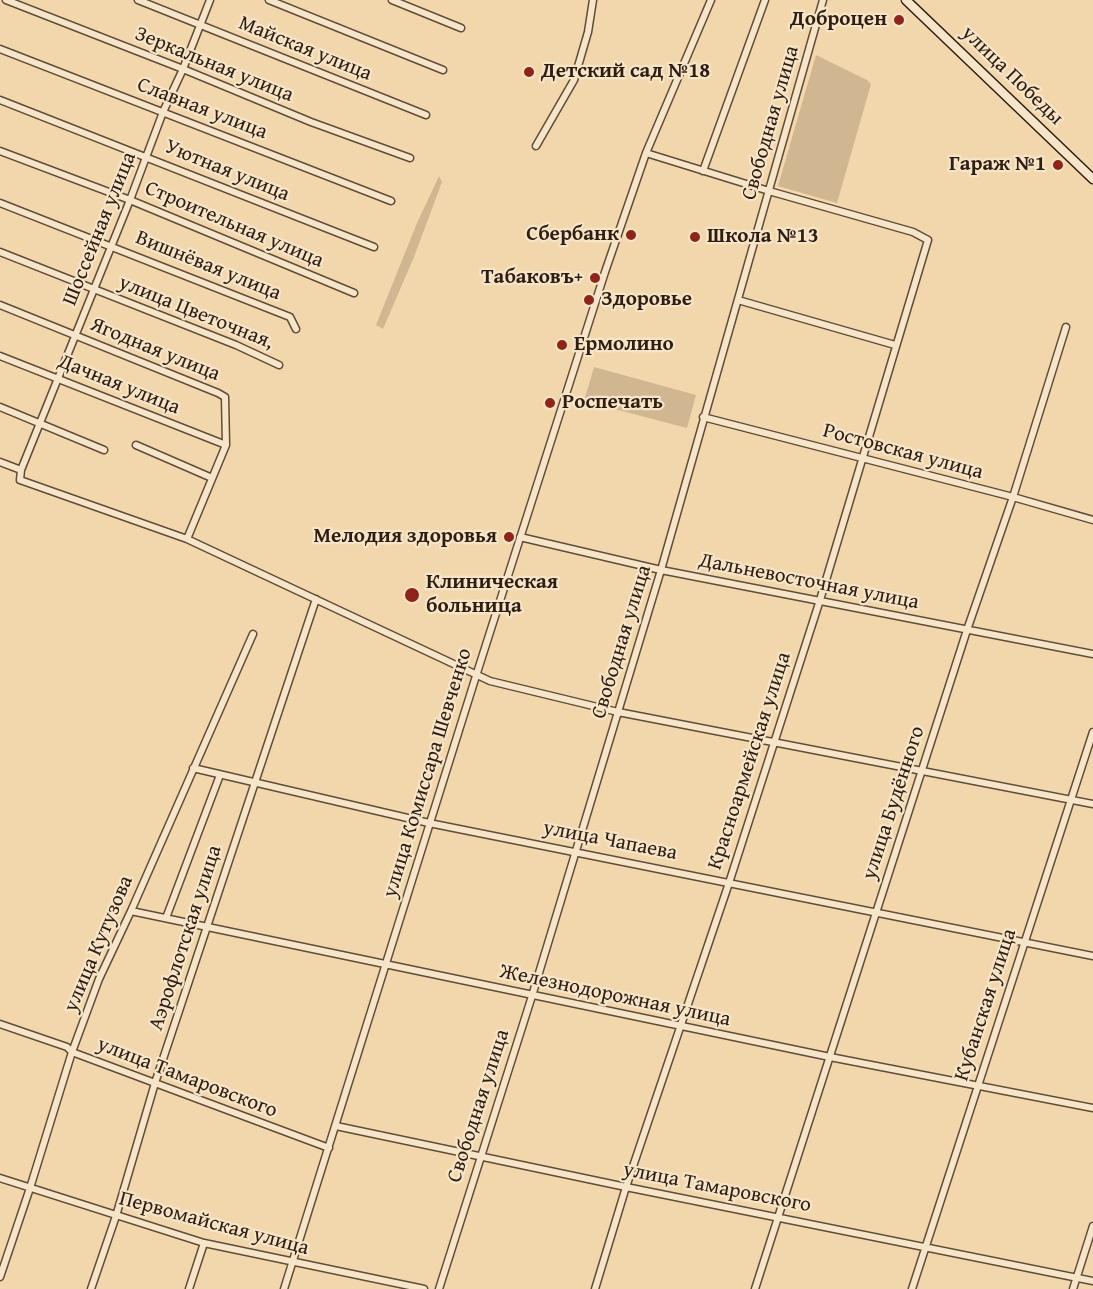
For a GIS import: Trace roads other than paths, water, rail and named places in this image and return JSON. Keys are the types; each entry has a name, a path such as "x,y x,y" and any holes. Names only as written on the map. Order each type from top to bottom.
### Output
{"street":[{"name":"Зеркальная улица","path":"6,0 311,122 410,158"},
{"name":"Майская улица","path":"138,0 426,115"},
{"name":"Шоссейная улица","path":"21,470 112,246 163,112 183,69 210,0"},
{"path":"268,0 443,70"},
{"path":"392,0 461,28"},
{"path":"536,146 574,80 588,32 593,0"},
{"name":"улица Комиссара Шевченко","path":"284,1289 429,823 605,272 646,153 711,0"},
{"path":"703,171 765,0"},
{"name":"Свободная улица","path":"439,1289 532,996 661,570 824,0"},
{"name":"улица Победы","path":"906,0 1093,179"},
{"name":"Славная улица","path":"0,49 392,201"},
{"name":"Уютная улица","path":"0,100 374,247"},
{"name":"Строительная улица","path":"0,151 130,200 354,293"},
{"path":"646,153 769,191"},
{"name":"Красноармейская улица","path":"595,1289 626,1187 729,883 820,600 928,240 913,232 769,191"},
{"name":"Вишнёвая улица","path":"0,203 290,317 296,329"},
{"name":"улица Цветочная,","path":"0,252 236,345 279,365"},
{"path":"738,300 895,345"},
{"name":"Ягодная улица","path":"0,305 225,397 226,445 189,540"},
{"name":"улица Будённого","path":"755,1289 967,630 1013,497 1066,327"},
{"name":"Дачная улица","path":"0,356 226,445"},
{"path":"0,407 104,450"},
{"name":"Ростовская улица","path":"704,417 1093,520"},
{"path":"136,445 212,478"},
{"path":"0,462 21,470 20,480 189,540 490,681 618,712 772,744 1093,804"},
{"name":"Дальневосточная улица","path":"520,537 661,570 1093,654"},
{"name":"Аэрофлотская улица","path":"92,1289 116,1216 154,1083 316,599"},
{"name":"улица Кутузова","path":"0,1277 72,1052 99,979 253,634"},
{"name":"Кубанская улица","path":"912,1289 1093,732"},
{"name":"улица Чапаева","path":"193,768 429,823 1093,956"},
{"path":"166,918 220,775"},
{"name":"Железнодорожная улица","path":"131,911 532,996 1093,1108"},
{"name":"улица Тамаровского","path":"0,1024 67,1047 72,1052 328,1148"},
{"name":"улица Тамаровского","path":"336,1126 1093,1281"},
{"name":"Первомайская улица","path":"0,1178 204,1243 424,1289"},
{"path":"1073,1289 1093,1226"},
{"path":"189,1289 204,1243"}],"place":[{"name":"Доброцен","path":"899,20"},
{"name":"Детский сад №18","path":"529,72"},
{"name":"Гараж №1","path":"1058,165"},
{"name":"Сбербанк","path":"631,235"},
{"name":"Школа №13","path":"695,237"},
{"name":"Табаковъ+","path":"595,278"},
{"name":"Здоровье","path":"589,300"},
{"name":"Ермолино","path":"562,345"},
{"name":"Роспечать","path":"550,403"},
{"name":"Мелодия здоровья","path":"509,537"},
{"name":"Клиническая больница","path":"412,595"}]}
